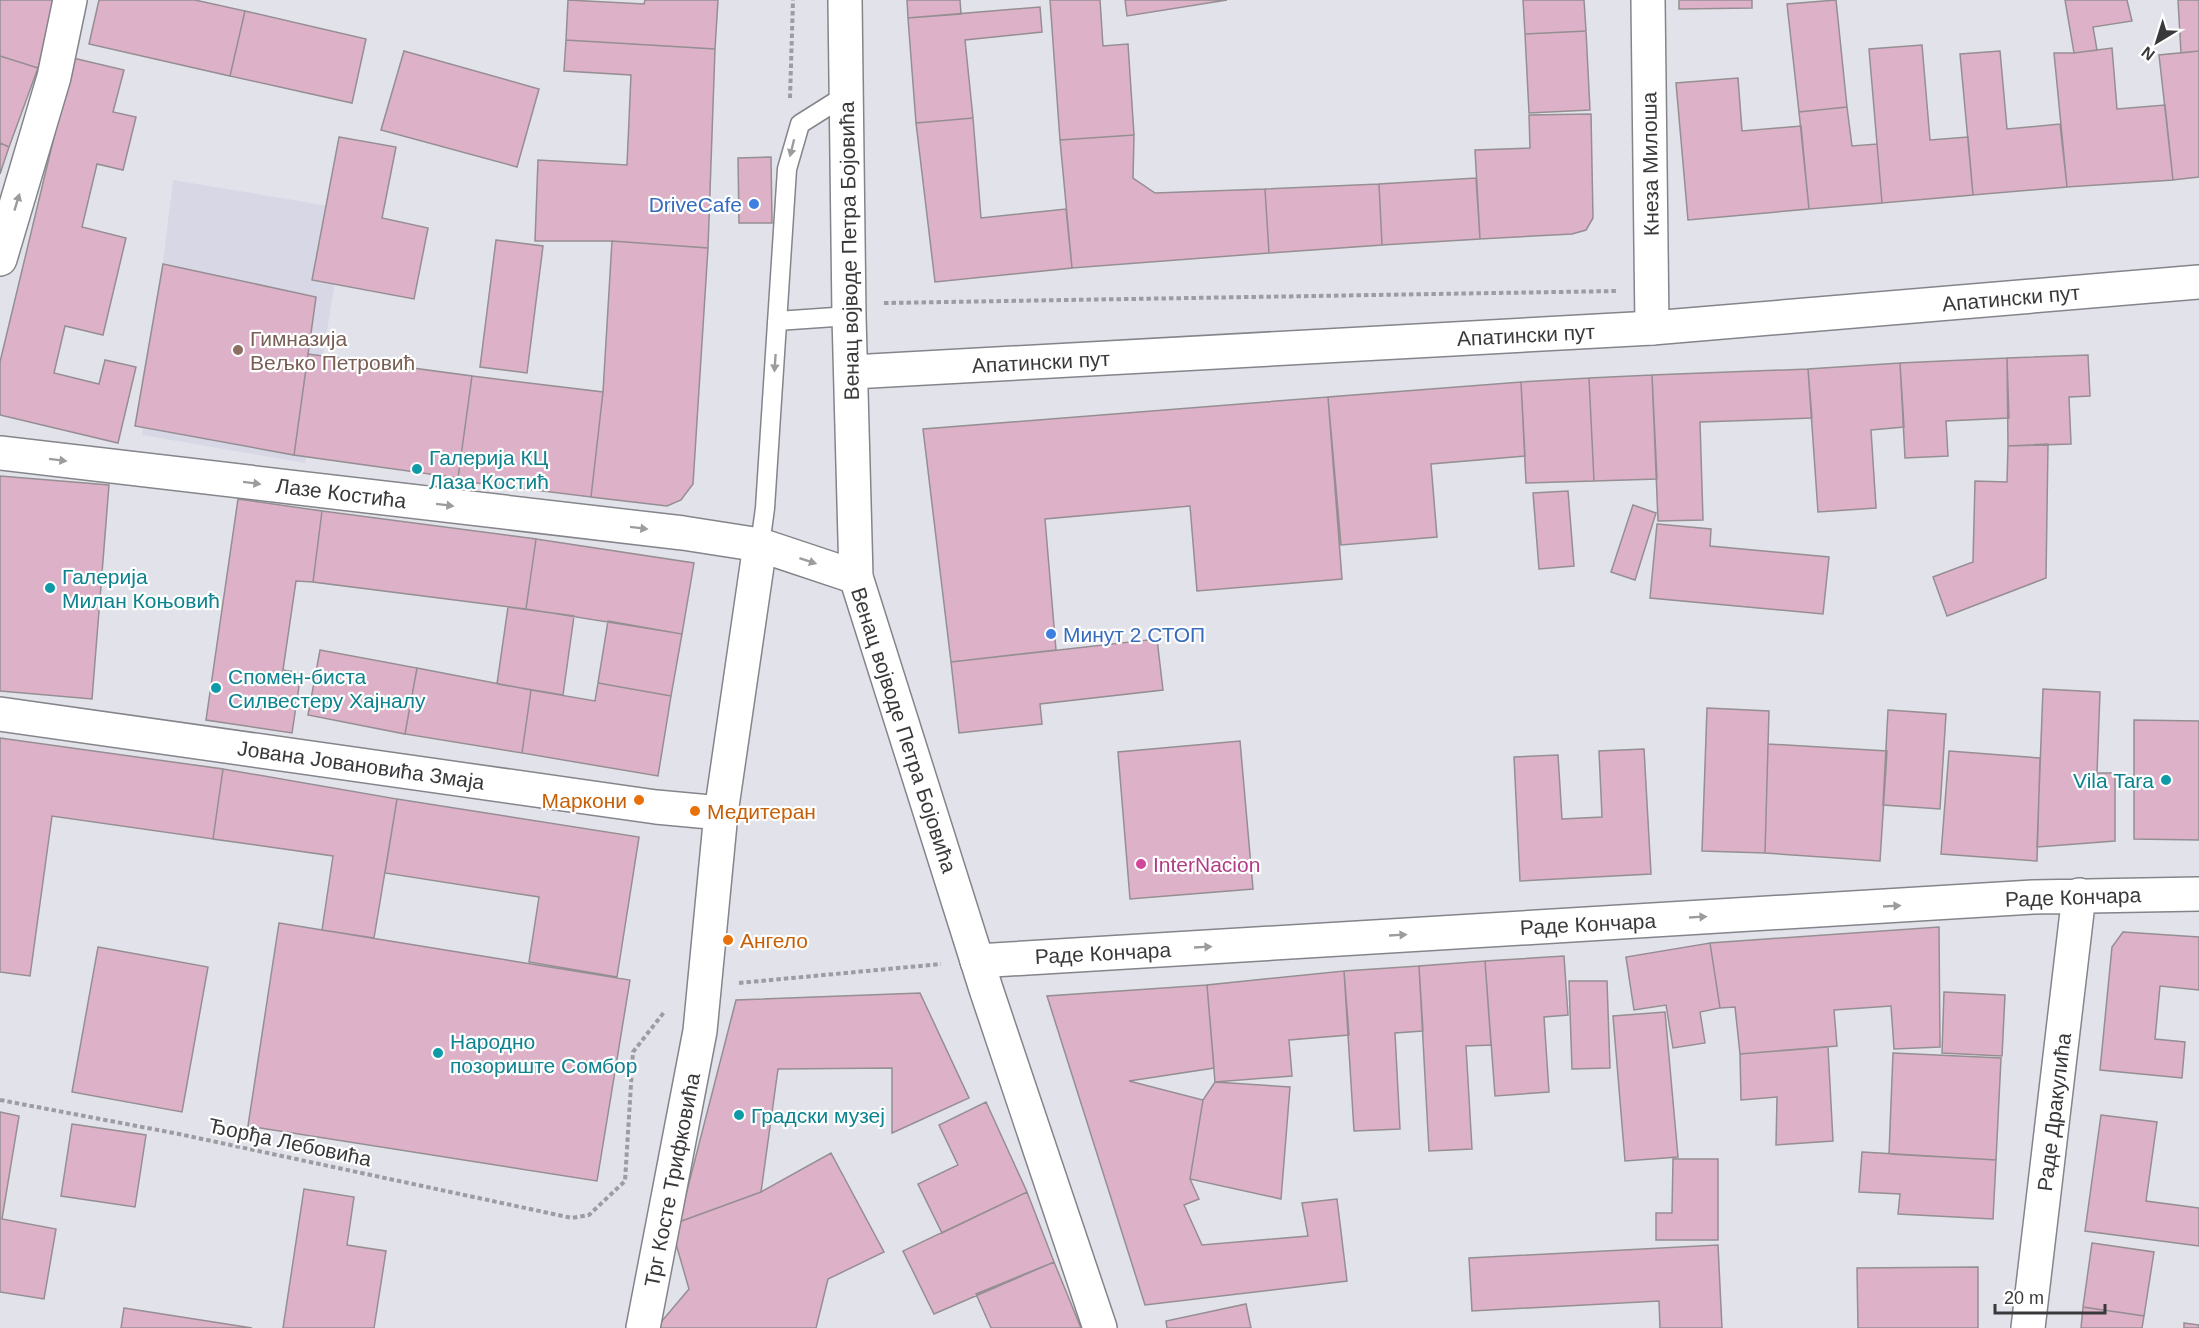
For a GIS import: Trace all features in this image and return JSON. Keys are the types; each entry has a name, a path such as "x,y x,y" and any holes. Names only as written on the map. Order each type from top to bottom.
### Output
{"street":[{"path":"0,259 54,77 70,0"},
{"name":"Венац војводе Петра Бојовића","path":"845,0 849,310 856,577 977,961 1100,1328"},
{"name":"Кнеза Милоша","path":"1648,0 1652,328"},
{"name":"Апатински пут","path":"852,372 1652,328 2199,282"},
{"name":"Лазе Костића","path":"0,453 683,533 760,545 856,577"},
{"name":"Трг Косте Трифковића","path":"643,1328 700,1031 721,813 760,545"},
{"name":"Јована Јовановића Змаја","path":"0,714 656,807 721,813"},
{"name":"Раде Кончара","path":"977,961 2079,896 2199,894"},
{"name":"Раде Дракулића","path":"2028,1328 2079,896"}],"lane":[{"path":"760,545 765,508 787,169 800,124 846,95"},
{"path":"777,321 849,310"}],"path":[{"path":"849,310 1653,290"},
{"name":"Ђорђа Лебовића","path":"0,1100 179,1134 572,1218"}],"shaded area":[{"name":"Гимназија Вељко Петровић","path":"173,180 347,209 305,463 142,435"}],"building":[{"path":"0,0 58,0 38,68 0,56"},
{"path":"99,0 195,0 245,11 230,76 89,44"},
{"path":"568,0 644,4 645,0 718,0 715,49 566,40"},
{"path":"907,0 960,0 961,14 908,18"},
{"path":"1050,0 1100,0 1103,46 1128,44 1134,135 1060,140"},
{"path":"1125,0 1227,0 1127,16"},
{"path":"1523,0 1584,0 1586,31 1525,34"},
{"path":"1679,0 1752,0 1752,8 1679,9"},
{"path":"1836,0 1847,107 1799,112 1787,4"},
{"path":"2065,0 2127,0 2132,21 2093,27 2097,50 2074,53"},
{"path":"2178,0 2199,0 2199,51 2181,53"},
{"path":"1040,7 1042,32 965,40 973,118 916,123 908,18"},
{"path":"245,11 366,39 352,103 230,76"},
{"path":"1586,31 1590,110 1529,113 1525,34"},
{"path":"566,40 715,49 708,248 612,241 535,241 538,160 627,165 631,75 564,71"},
{"path":"1922,45 1930,140 1968,137 1973,195 1882,203 1869,49"},
{"path":"2112,48 2117,109 2165,105 2173,180 2067,187 2054,53"},
{"path":"404,51 539,89 517,167 381,130"},
{"path":"2000,51 2007,129 2060,124 2067,187 1973,195 1960,54"},
{"path":"2199,51 2199,177 2173,180 2159,55"},
{"path":"0,56 38,68 9,147 0,143"},
{"path":"73,58 124,70 113,112 136,117 123,170 97,164 82,227 126,238 103,335 65,326 54,373 99,384 105,360 136,367 118,443 0,415 0,362"},
{"path":"1738,78 1742,131 1801,126 1809,209 1688,220 1676,83"},
{"path":"1847,107 1852,146 1877,144 1882,203 1809,209 1799,112"},
{"path":"1591,114 1593,218 1586,230 1572,234 1480,239 1475,150 1530,148 1529,115"},
{"path":"973,118 981,218 1066,209 1072,268 935,282 916,123"},
{"path":"1134,135 1133,178 1155,193 1265,189 1269,253 1072,268 1060,140"},
{"path":"339,137 396,147 382,218 428,228 414,299 312,280"},
{"path":"0,143 9,147 0,174"},
{"path":"771,157 772,223 739,223 738,158"},
{"path":"1476,178 1480,239 1382,245 1379,184"},
{"path":"1379,184 1382,245 1269,253 1265,189"},
{"path":"496,240 543,246 527,373 480,367"},
{"path":"612,241 708,248 693,484 681,500 667,506 591,497 603,392"},
{"path":"163,264 316,297 294,455 135,426"},
{"path":"308,354 472,376 458,478 294,455"},
{"path":"2088,355 2090,396 2069,397 2071,444 2008,446 2007,358"},
{"path":"2007,358 2009,418 1946,421 1948,456 1905,458 1900,363"},
{"path":"1900,363 1904,427 1871,430 1876,508 1818,512 1808,369"},
{"path":"1808,369 1812,418 1700,422 1703,520 1658,521 1652,375"},
{"path":"1652,375 1657,479 1594,481 1589,378"},
{"path":"472,376 603,392 591,497 460,481 458,478"},
{"path":"1589,378 1594,481 1526,483 1521,382"},
{"path":"1521,382 1525,456 1431,464 1437,537 1341,545 1328,397"},
{"path":"1328,397 1342,579 1197,591 1190,506 1045,519 1056,650 951,662 923,429"},
{"path":"2048,444 2046,578 1947,616 1933,577 1973,562 1975,481 2007,482 2008,446"},
{"name":"Галерија Милан Коњовић","path":"0,476 109,485 92,699 0,691"},
{"path":"1568,491 1574,566 1539,569 1533,493"},
{"path":"238,499 322,511 313,582 296,581 283,670 301,673 292,733 206,720"},
{"path":"1633,505 1656,513 1635,580 1611,572"},
{"path":"322,511 536,539 526,609 313,582"},
{"path":"1657,524 1711,529 1710,546 1829,557 1823,614 1650,598"},
{"path":"536,539 694,563 682,634 526,609"},
{"path":"508,607 574,616 563,695 497,684"},
{"path":"608,621 682,634 671,696 598,683"},
{"path":"1157,639 1163,690 1040,704 1042,724 959,733 951,662"},
{"path":"320,650 417,668 405,734 308,715"},
{"path":"417,668 531,690 522,753 405,734"},
{"path":"598,683 671,696 658,776 522,753 531,690 595,701"},
{"path":"2043,689 2100,692 2097,773 2115,773 2115,841 2037,847"},
{"path":"1707,708 1769,711 1765,853 1702,851"},
{"path":"1888,710 1946,714 1940,809 1883,805"},
{"name":"Vila Tara","path":"2134,720 2199,721 2199,840 2134,839"},
{"path":"0,738 223,769 213,839 52,816 30,976 0,972"},
{"path":"1240,741 1253,889 1130,899 1118,752"},
{"path":"1768,744 1887,751 1880,861 1765,853"},
{"path":"1644,749 1651,874 1520,881 1514,757 1558,755 1562,819 1602,817 1599,751"},
{"path":"1949,751 2040,758 2037,861 1941,854"},
{"path":"223,769 397,799 374,938 322,930 333,856 213,839"},
{"path":"397,799 639,837 617,977 529,962 539,897 385,873"},
{"name":"Народно позориште Сомбор","path":"279,923 630,980 597,1181 248,1126"},
{"path":"1939,927 1940,1047 1894,1049 1891,1006 1834,1010 1837,1046 1740,1054 1735,1007 1720,1008 1710,943"},
{"path":"2123,932 2199,937 2199,990 2160,986 2155,1039 2185,1042 2182,1078 2100,1070 2112,947"},
{"path":"1710,943 1720,1008 1700,1012 1705,1043 1673,1048 1666,1005 1634,1010 1626,957"},
{"path":"98,947 208,967 182,1112 72,1092"},
{"path":"1564,956 1568,1015 1544,1017 1549,1092 1495,1096 1485,961"},
{"path":"1485,961 1491,1045 1466,1046 1472,1149 1429,1151 1419,966"},
{"path":"1419,966 1423,1031 1395,1033 1400,1129 1354,1131 1344,971"},
{"path":"1344,971 1349,1035 1289,1040 1292,1076 1215,1082 1207,985"},
{"path":"1569,981 1607,981 1610,1068 1572,1069"},
{"path":"1207,985 1214,1068 1129,1081 1203,1100 1190,1179 1199,1199 1184,1205 1202,1245 1308,1236 1302,1203 1337,1199 1347,1281 1145,1305 1047,996"},
{"path":"1944,992 2005,995 2002,1056 1942,1053"},
{"name":"Градски музеј","path":"920,993 969,1098 892,1133 892,1068 778,1069 761,1192 679,1222 736,1000"},
{"path":"1665,1012 1678,1157 1625,1161 1613,1016"},
{"path":"1828,1047 1833,1141 1776,1145 1777,1097 1741,1100 1740,1054"},
{"path":"1893,1053 2001,1058 1996,1160 1889,1154"},
{"path":"1215,1082 1290,1087 1281,1199 1190,1179 1203,1100"},
{"path":"986,1102 1027,1192 942,1233 918,1184 958,1165 939,1125"},
{"path":"0,1112 19,1116 2,1219 56,1229 44,1299 0,1292"},
{"path":"2101,1115 2157,1122 2146,1201 2199,1208 2199,1246 2085,1231"},
{"path":"72,1124 146,1135 135,1207 61,1196"},
{"path":"1862,1152 1996,1160 1993,1219 1898,1214 1900,1194 1859,1192"},
{"path":"831,1153 884,1252 828,1279 816,1328 656,1328 689,1289 672,1230 679,1222 761,1192"},
{"path":"1673,1159 1718,1159 1718,1240 1656,1240 1656,1213 1672,1213"},
{"path":"304,1189 354,1197 347,1245 386,1251 374,1328 283,1328"},
{"path":"1027,1192 1054,1262 934,1314 903,1251"},
{"path":"2092,1243 2154,1252 2144,1316 2083,1307"},
{"path":"1718,1245 1722,1328 1660,1328 1659,1301 1472,1311 1469,1258"},
{"path":"1054,1262 1081,1328 991,1328 976,1294"},
{"path":"1978,1267 1978,1328 1858,1328 1857,1268"},
{"path":"1246,1304 1251,1328 1167,1328 1166,1321"},
{"path":"2083,1307 2144,1316 2142,1328 2081,1328"},
{"path":"124,1308 252,1328 121,1328"},
{"path":"2184,1323 2199,1325 2199,1328 2184,1328"}],"place":[{"name":"DriveCafe","path":"754,204"},
{"name":"Гимназија Вељко Петровић","path":"238,350"},
{"name":"Галерија КЦ Лаза Костић","path":"417,469"},
{"name":"Галерија Милан Коњовић","path":"50,588"},
{"name":"Минут 2 СТОП","path":"1051,634"},
{"name":"Спомен-биста Силвестеру Хајналу","path":"216,688"},
{"name":"Vila Tara","path":"2166,780"},
{"name":"Маркони","path":"639,800"},
{"name":"Медитеран","path":"695,811"},
{"name":"InterNacion","path":"1141,864"},
{"name":"Ангело","path":"728,940"},
{"name":"Народно позориште Сомбор","path":"438,1053"},
{"name":"Градски музеј","path":"739,1115"}]}
